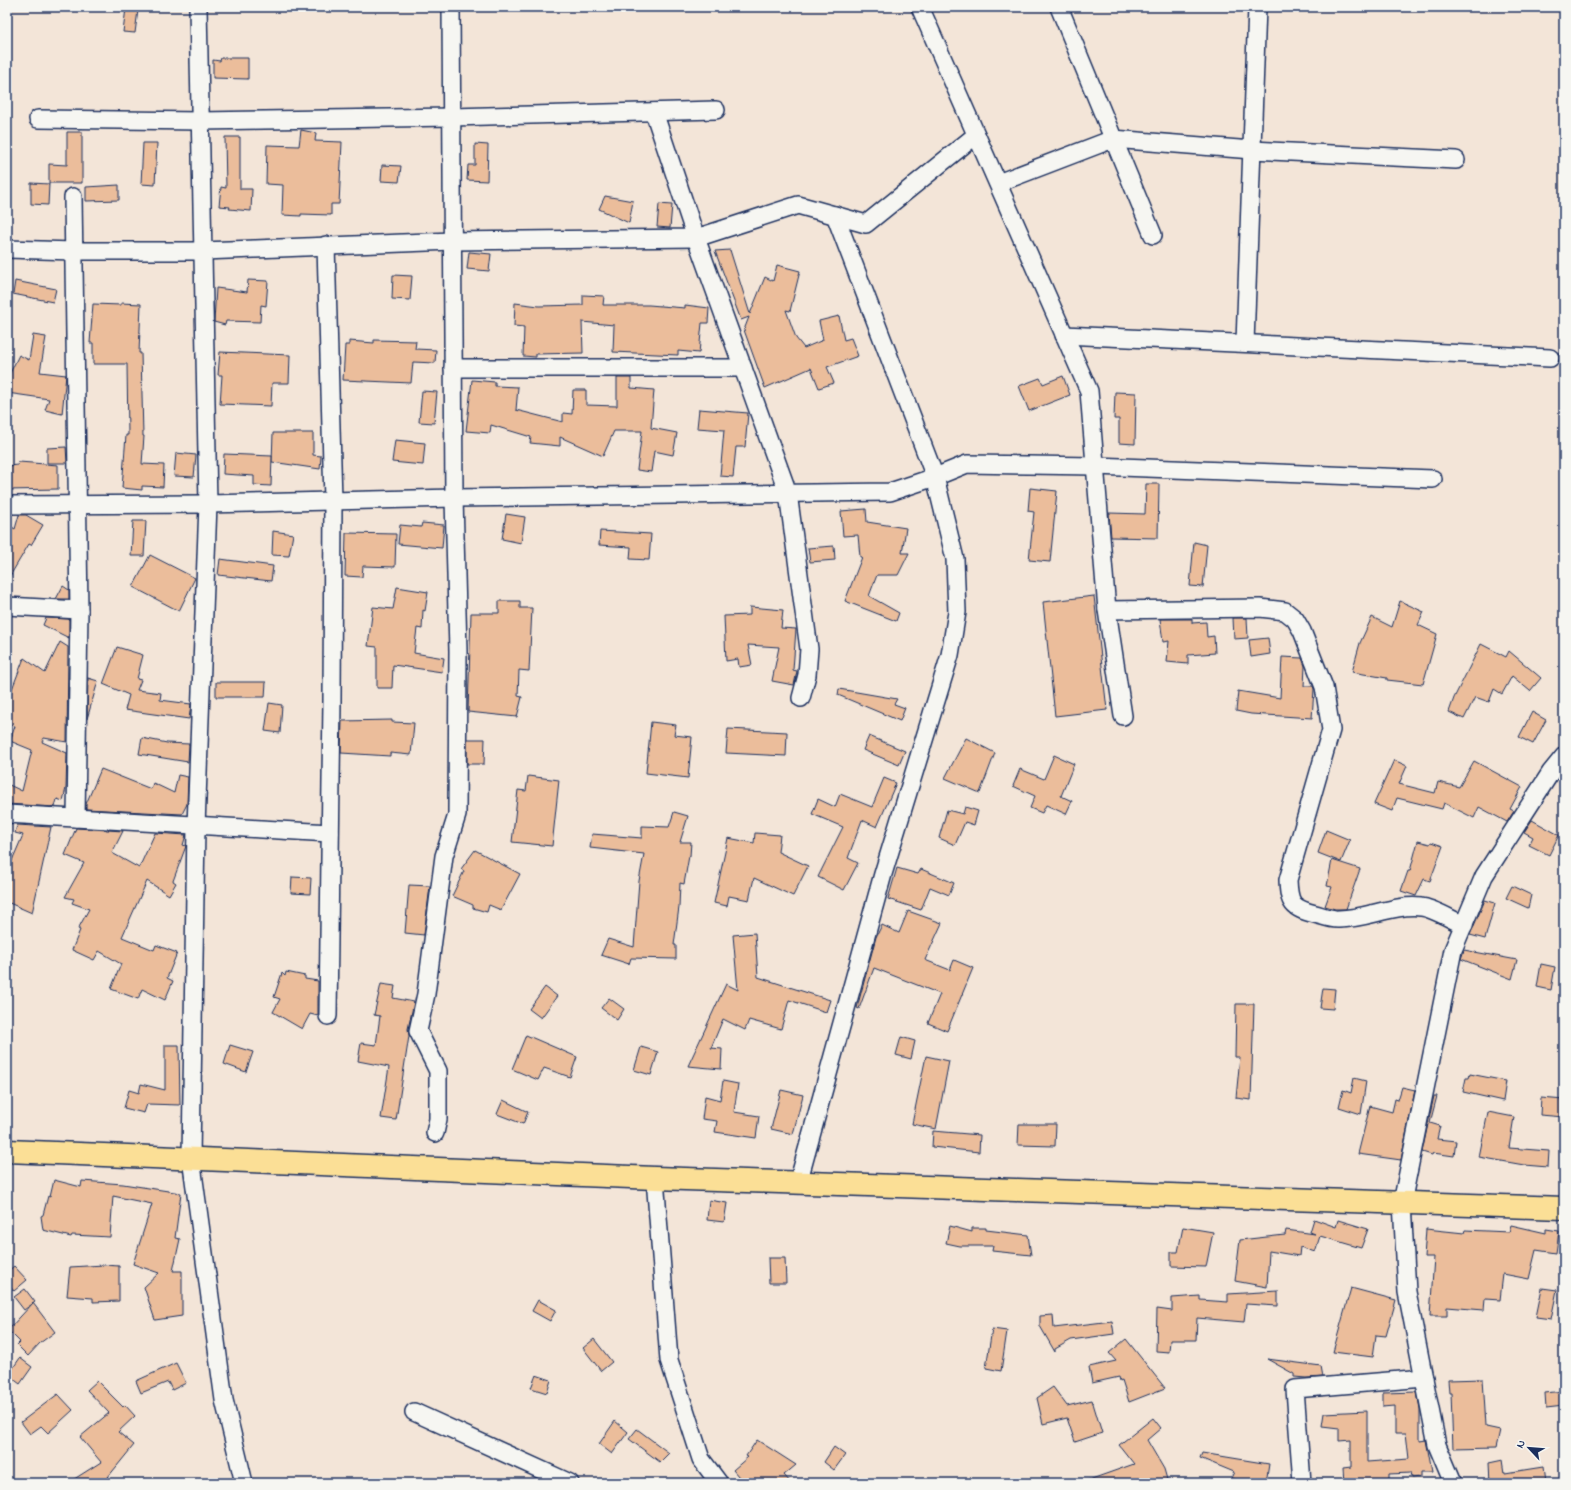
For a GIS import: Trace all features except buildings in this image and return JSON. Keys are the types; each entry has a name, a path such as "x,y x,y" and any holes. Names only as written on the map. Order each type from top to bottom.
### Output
{"main road":[{"path":"7,1151 655,1178 1564,1208"}],"street":[{"path":"198,7 208,504 196,826 190,1158 224,1400 244,1483"},
{"path":"435,1133 438,1119 438,1071 418,1031 426,994 444,856 457,815 458,652 454,498 451,7"},
{"path":"1059,7 1153,234"},
{"path":"1246,343 1257,7"},
{"path":"924,8 976,135 1089,391 1107,610 1124,716"},
{"path":"38,119 201,121 452,118 716,110"},
{"path":"654,112 696,238 788,493 809,649 807,675 801,698"},
{"path":"7,249 74,251 203,251 452,241 696,238 798,205 866,224 976,135"},
{"path":"998,183 1113,138 1252,150 1456,160"},
{"path":"73,197 79,610 76,818"},
{"path":"798,1183 882,874 950,655 957,612 955,559 935,477 836,216"},
{"path":"326,245 332,500 332,701 328,1016"},
{"path":"1064,335 1550,358"},
{"path":"453,368 743,368"},
{"path":"7,505 208,504 332,500 890,492 935,477 967,464 1095,466 1433,479"},
{"path":"7,606 79,610"},
{"path":"1107,610 1260,608 1285,611 1295,619 1302,631 1324,687 1331,730 1288,880 1289,898 1296,907 1306,912 1338,920 1361,917 1399,908 1422,907 1464,925"},
{"path":"1453,1483 1437,1445 1407,1292 1402,1203 1453,950 1484,876 1551,772 1564,756"},
{"path":"7,814 330,833"},
{"path":"655,1178 669,1360 700,1459 719,1483"},
{"path":"1302,1483 1295,1390 1424,1378"},
{"path":"414,1412 570,1483"}]}
